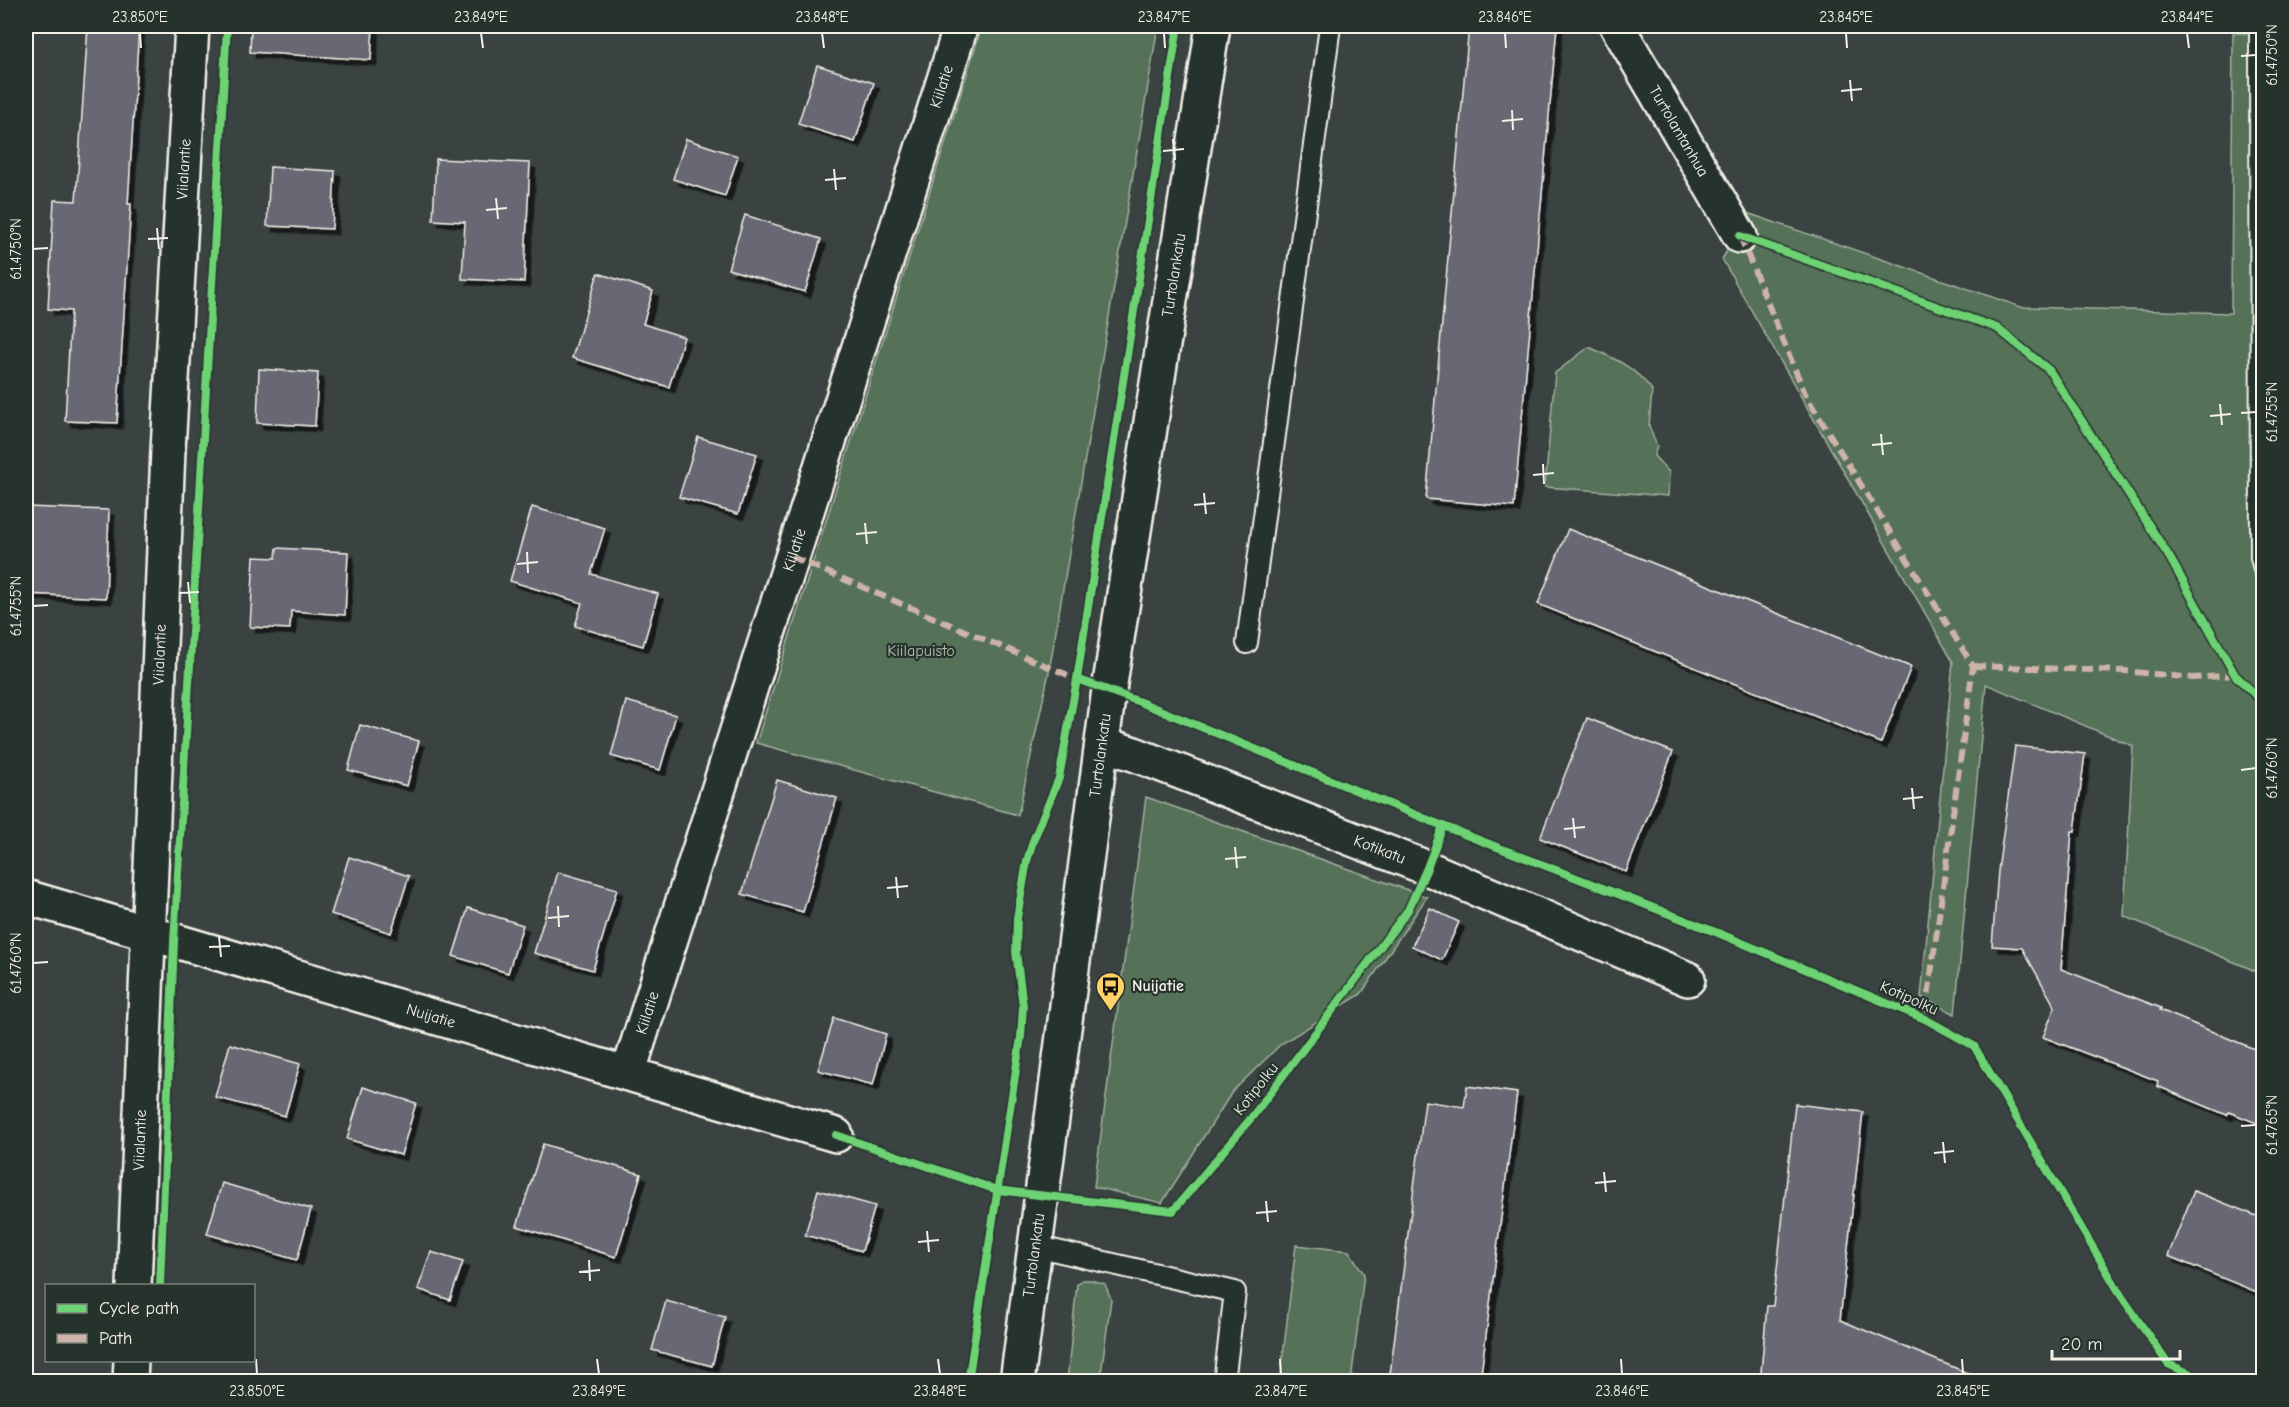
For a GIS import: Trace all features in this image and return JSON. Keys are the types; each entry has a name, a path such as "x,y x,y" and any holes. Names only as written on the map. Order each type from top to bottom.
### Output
{"street":[{"name":"Viialantie","path":"134,1284 168,450 192,26"},
{"name":"Kiilatie","path":"628,1074 961,26"},
{"name":"Turtolankatu","path":"1017,1382 1102,744 1213,26"},
{"name":"Turtolantanhua","path":"1617,26 1740,236"},
{"name":"Kotikatu","path":"1102,744 1134,754 1427,868 1688,979"},
{"name":"Nuijatie","path":"26,897 836,1135"},
{"path":"130,1382 131,1362"}],"lane":[{"path":"1247,643 1330,26"},
{"path":"2260,26 2261,557 2264,569"},
{"path":"1035,1246 1234,1292 1224,1382"}],"green space":[{"name":"Kiilapuisto","path":"982,26 1158,26 1049,672 1018,815 756,743"},
{"path":"2233,33 2263,34 2263,974 2124,916 2133,746 1986,684 1955,1014 1921,997 1953,662 1722,259 1750,214 2021,307 2231,313"},
{"path":"1589,347 1624,364 1652,390 1649,426 1657,446 1654,456 1669,472 1668,496 1545,487 1555,373"},
{"path":"1146,797 1427,897 1361,994 1281,1044 1232,1092 1162,1203 1094,1187"},
{"path":"1296,1245 1349,1251 1364,1274 1351,1381 1280,1381"},
{"path":"1083,1280 1105,1284 1111,1299 1100,1381 1067,1381 1077,1284"}],"building":[{"path":"88,26 139,26 128,204 131,204 117,423 65,421 71,311 48,309 54,200 76,201"},
{"path":"251,26 373,26 371,60 250,52"},
{"path":"1469,26 1557,26 1514,507 1426,499"},
{"path":"817,65 874,83 855,142 798,124"},
{"path":"686,139 738,156 725,196 673,179"},
{"path":"436,159 530,163 524,282 462,279 465,222 433,220"},
{"path":"270,167 335,171 332,229 267,226"},
{"path":"745,215 821,239 805,292 728,269"},
{"path":"598,273 653,291 643,324 684,337 669,387 572,358"},
{"path":"259,369 318,373 315,426 257,423"},
{"path":"698,437 757,454 738,514 679,497"},
{"path":"26,507 109,510 106,598 26,594"},
{"path":"532,507 605,528 591,574 658,594 643,646 575,626 582,603 510,581"},
{"path":"1568,529 1911,667 1881,743 1538,604"},
{"path":"277,548 348,552 345,615 291,611 290,629 250,627 254,557 276,558"},
{"path":"626,701 676,715 660,770 611,756"},
{"path":"1587,718 1673,752 1626,872 1540,838"},
{"path":"360,725 419,741 407,786 348,770"},
{"path":"2015,746 2085,754 2075,831 2072,831 2061,969 2161,1008 2160,1010 2264,1053 2264,1126 2229,1112 2227,1115 2157,1086 2158,1081 2043,1037 2055,1007 2022,948 1992,946 1998,871"},
{"path":"777,780 837,798 803,912 742,894"},
{"path":"349,857 409,876 391,933 331,914"},
{"path":"558,872 617,889 593,970 534,953"},
{"path":"468,908 523,925 508,973 453,956"},
{"path":"1430,908 1459,922 1442,960 1412,946"},
{"path":"834,1018 886,1034 873,1085 818,1070"},
{"path":"230,1044 300,1064 285,1116 215,1097"},
{"path":"1467,1086 1517,1093 1480,1382 1389,1382 1425,1101 1464,1107"},
{"path":"363,1087 416,1103 401,1155 347,1139"},
{"path":"1795,1104 1863,1112 1840,1320 1989,1382 1785,1382 1761,1372 1767,1306 1773,1306"},
{"path":"543,1144 641,1174 616,1257 517,1226"},
{"path":"222,1183 311,1209 297,1260 207,1234"},
{"path":"818,1190 875,1206 862,1251 805,1235"},
{"path":"2194,1191 2264,1219 2264,1295 2168,1256"},
{"path":"431,1252 463,1262 450,1300 418,1289"},
{"path":"666,1301 725,1317 712,1366 652,1350"}],"marked path":[{"path":"1740,236 1806,396 1973,666 1925,1019"},
{"path":"2261,557 2264,554"},
{"path":"792,557 1077,679"},
{"path":"1973,666 2125,671 2193,678 2235,675"}],"cycle path":[{"path":"160,1284 174,942 227,26"},
{"path":"968,1382 1021,1037 1023,1006 1016,952 1017,918 1027,861 1059,778 1077,679 1178,26"},
{"path":"1740,236 1997,328 2049,370 2170,558 2235,675 2264,703"},
{"name":"Kotipolku","path":"1077,679 1140,702 1443,826 1718,933 1925,1019 1974,1046 2122,1297 2168,1364 2209,1382"},
{"name":"Kotipolku","path":"836,1135 997,1190 1173,1211 1252,1117 1408,910 1443,826"}],"place":[{"name":"Nuijatie","path":"1111,1012"}]}
